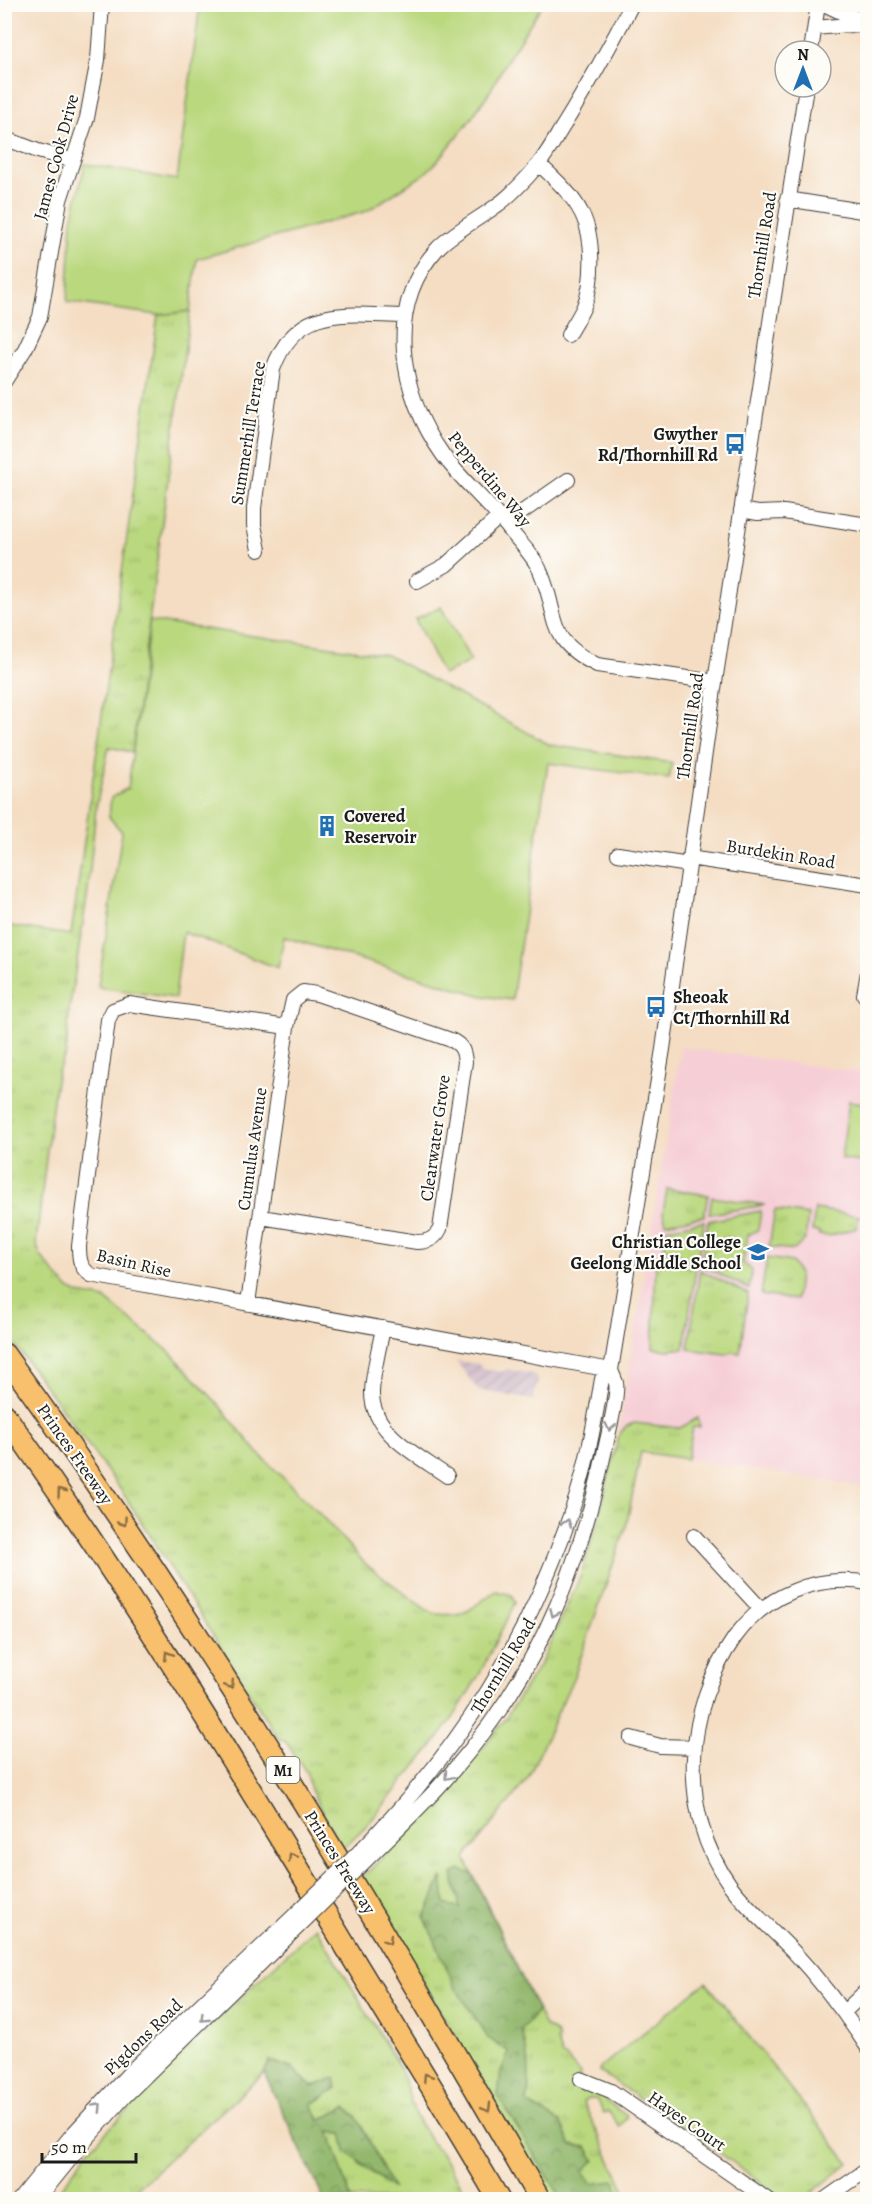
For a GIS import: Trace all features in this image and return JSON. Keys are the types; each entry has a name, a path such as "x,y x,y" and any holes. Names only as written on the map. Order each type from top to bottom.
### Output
{"highway":[{"name":"Princes Freeway","path":"4,1354 109,1502 200,1637 388,1939 540,2199"},
{"name":"Princes Freeway","path":"4,1413 71,1507 160,1643 434,2087 499,2199"}],"street":[{"name":"James Cook Drive","path":"4,382 26,349 40,317 56,218 71,160 87,117 98,60 102,4"},
{"name":"Pepperdine Way","path":"633,4 539,164 499,204 438,248 421,271 408,299 403,335 404,358 410,390 424,427 444,456 502,521 540,570 555,627 575,652 597,665 610,668 715,682"},
{"path":"813,39 818,4"},
{"path":"824,4 849,16 867,20"},
{"path":"815,28 867,26"},
{"name":"Thornhill Road","path":"303,1914 356,1862 431,1796 468,1753 504,1703 538,1647 566,1588 591,1508 608,1437 617,1384 611,1371 663,1049 715,682 804,99"},
{"path":"4,138 71,160"},
{"path":"539,164 571,197 582,213 588,229 590,273 584,304 568,335"},
{"path":"787,199 867,212"},
{"name":"Summerhill Terrace","path":"259,550 254,525 254,508 273,369 280,350 299,328 328,316 405,316"},
{"path":"417,581 446,565 502,521 568,480"},
{"path":"741,510 758,513 784,512 867,525"},
{"name":"Burdekin Road","path":"618,854 689,861 867,885"},
{"path":"864,995 867,972"},
{"name":"Clearwater Grove","path":"261,1217 417,1242 426,1242 436,1237 440,1229 465,1062 461,1046 451,1040 317,994 303,993 293,1000"},
{"name":"Cumulus Avenue","path":"248,1303 287,1028 293,1000"},
{"name":"Basin Rise","path":"287,1028 129,1004 113,1010 108,1020 78,1246 80,1263 84,1270 91,1275 611,1371"},
{"path":"383,1328 372,1394 380,1421 395,1439 447,1476"},
{"name":"Thornhill Road","path":"356,1862 460,1736 518,1640 547,1578 576,1497 587,1458 602,1379 611,1371"},
{"path":"694,1536 760,1608"},
{"path":"867,1583 833,1582 807,1586 781,1596 760,1608 743,1626 723,1654 709,1683 694,1747 695,1794 713,1857 730,1885 750,1909 799,1958 844,2012 867,2048"},
{"path":"631,1738 660,1746 694,1747"},
{"name":"Pigdons Road","path":"19,2199 57,2151 133,2069 303,1914"},
{"name":"Pigdons Road","path":"37,2199 124,2096 303,1914"},
{"path":"844,2012 867,1989"},
{"name":"Hayes Court","path":"581,2079 611,2091 768,2199"},
{"path":"824,2199 867,2169"}],"shaded area":[{"name":"Christian College Geelong Middle School","path":"681,1047 867,1073 867,1487 687,1459 691,1441 619,1431"},
{"path":"456,1361 479,1364 481,1368 503,1372 507,1369 533,1374 538,1381 533,1400 478,1390"}],"green space":[{"path":"200,4 542,5 490,91 437,162 423,175 367,211 197,259 190,311 158,315 67,302 72,220 85,164 177,180"},
{"path":"190,311 132,752 109,747 96,807 88,891 69,1011 66,1053 58,1071 54,1092 36,1243 40,1255 67,1288 79,1294 105,1299 171,1353 218,1404 259,1454 320,1514 357,1555 368,1566 424,1608 435,1614 459,1615 496,1591 512,1595 515,1603 479,1675 453,1718 369,1823 342,1849 311,1790 307,1773 286,1742 278,1738 123,1493 5,1331 4,925 71,935 158,315"},
{"path":"441,607 471,661 443,675 415,619"},
{"path":"150,621 387,655 550,745 672,763 669,779 548,763 512,1000 483,996 284,937 278,968 183,932 175,998 98,987 122,832 109,817 111,798 128,788"},
{"path":"849,1101 867,1104 867,1163 841,1159"},
{"path":"667,1189 708,1195 704,1216 666,1223 663,1213"},
{"path":"712,1197 765,1205 709,1214"},
{"path":"815,1209 859,1216 857,1228 829,1236 819,1235 819,1232 812,1231"},
{"path":"775,1210 808,1215 805,1240 794,1250 769,1247"},
{"path":"761,1211 758,1230 748,1235 743,1263 752,1270 749,1289 701,1265 708,1221"},
{"path":"704,1221 697,1264 664,1247 667,1228"},
{"path":"662,1251 696,1268 684,1348 668,1350 653,1348 656,1260"},
{"path":"767,1258 792,1262 799,1274 796,1300 761,1295"},
{"path":"700,1270 748,1294 740,1353 726,1354 688,1349"},
{"path":"698,1418 700,1427 693,1427 687,1459 641,1452 626,1527 575,1674 528,1778 465,1858 545,2026 555,2032 559,2039 556,2040 562,2056 567,2058 580,2074 577,2083 581,2092 589,2088 601,2089 607,2102 627,2116 620,2127 608,2111 604,2113 596,2099 583,2102 629,2199 550,2199 361,1879 442,1797 467,1768 503,1722 542,1661 581,1575 598,1520 619,1435 626,1426 634,1423 680,1428"},
{"path":"460,1870 472,1874 538,2011 522,2030 529,2066 527,2103 560,2122 571,2145 587,2147 595,2160 583,2171 592,2184 614,2181 622,2199 562,2199 498,2097 501,2071 509,2052 488,2038 455,1987 425,1918 442,1876 445,1904 460,1909 453,1874"},
{"path":"316,1927 401,2070 415,2115 460,2185 474,2199 351,2199 328,2131 342,2133 359,2163 392,2188 346,2107 320,2121 312,2104 337,2088 335,2078 312,2087 293,2069 270,2061 264,2073 125,2199 52,2200 90,2149 194,2041"},
{"path":"706,1982 849,2163 804,2199 783,2199 599,2071"},
{"path":"270,2061 293,2069 312,2087 335,2078 337,2088 312,2104 319,2121 346,2107 357,2117 393,2189 346,2151 342,2133 329,2131 351,2199 324,2199 264,2073"}],"place":[{"name":"Gwyther Rd/Thornhill Rd","path":"735,444"},
{"name":"Covered Reservoir","path":"327,826"},
{"name":"Sheoak Ct/Thornhill Rd","path":"656,1007"},
{"name":"Christian College Geelong Middle School","path":"758,1252"}]}
